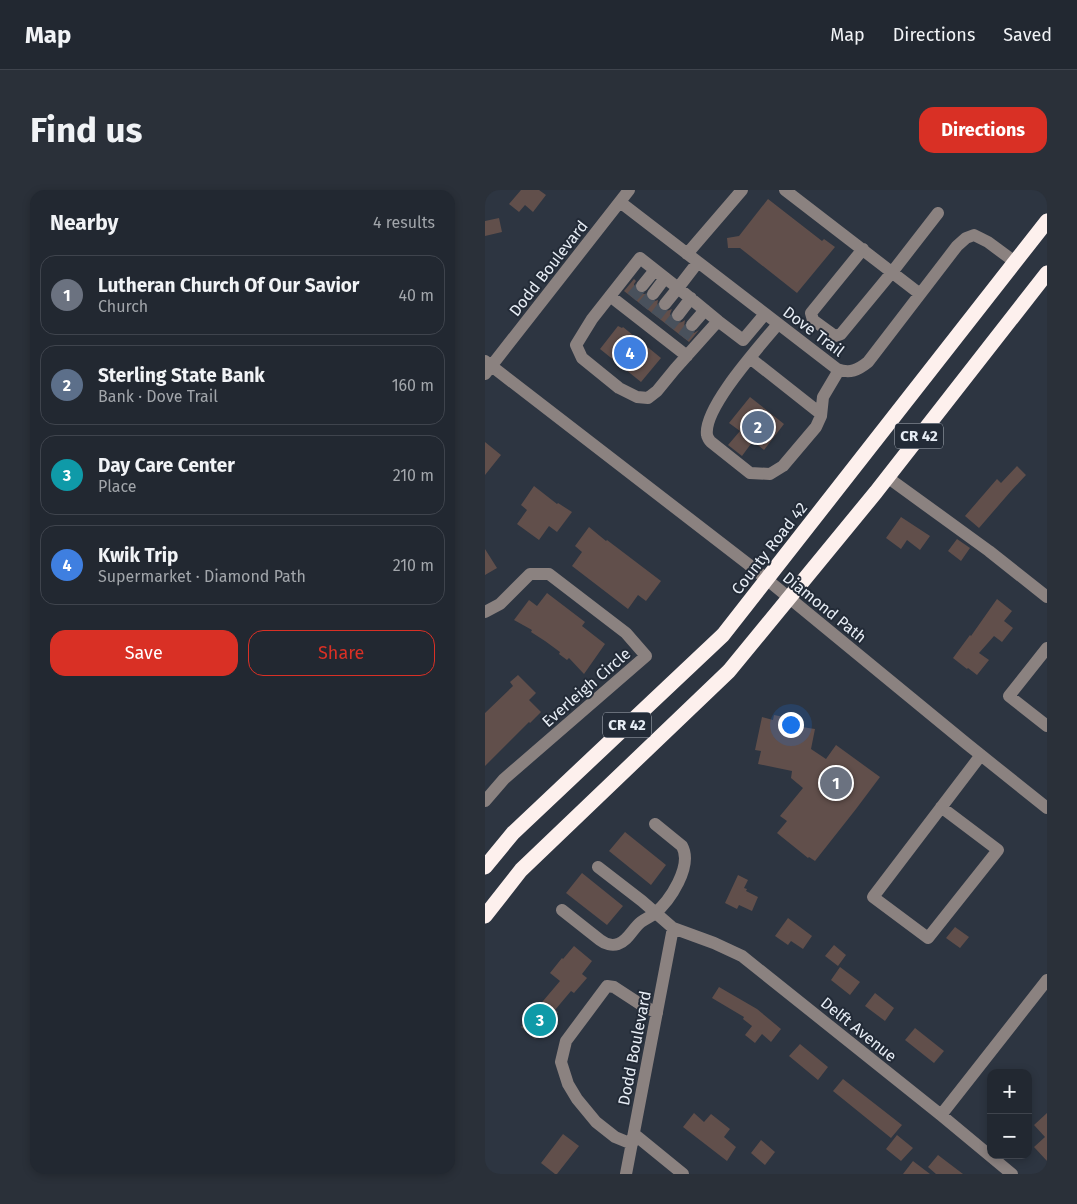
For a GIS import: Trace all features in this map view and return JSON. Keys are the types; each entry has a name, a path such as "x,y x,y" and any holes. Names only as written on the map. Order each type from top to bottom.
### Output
{"highway":[{"name":"County Road 42","path":"485,867 513,833 723,635 1047,221"},
{"name":"CR 42","path":"485,916 521,870 729,671 887,477 1047,273"}],"street":[{"name":"Dodd Boulevard","path":"487,367 629,190"},
{"path":"687,254 742,190"},
{"path":"785,190 893,271 920,294"},
{"name":"Dove Trail","path":"620,202 778,324 844,372 859,369 868,362 957,246 966,238 974,235 981,238 1015,262"},
{"path":"863,249 811,313 813,320 835,336 841,334 938,213"},
{"path":"718,321 657,391 648,398 637,397 619,388 582,358 576,345 592,319 640,258 743,340 765,314"},
{"path":"665,304 698,262"},
{"path":"642,286 655,270"},
{"path":"653,294 665,278"},
{"path":"610,296 629,302 679,342 687,356"},
{"path":"679,315 691,298"},
{"path":"692,325 705,310"},
{"path":"778,324 723,392 709,423 707,436 711,442 750,473 771,474 783,466 816,427 821,414 823,397 839,370"},
{"path":"750,358 821,414"},
{"name":"Diamond Path","path":"487,367 767,580 1047,808"},
{"path":"887,477 1047,596"},
{"name":"Everleigh Circle","path":"485,612 500,604 530,574 549,574 625,633 646,656 504,779 485,801"},
{"path":"1047,648 1009,696 1047,726"},
{"path":"941,807 998,850 929,938 873,897 941,807 981,755"},
{"path":"562,910 605,944 612,945 623,941 640,923 655,913 679,884 683,870 685,850 655,824"},
{"path":"598,867 673,928"},
{"name":"Dodd Boulevard","path":"626,1174 673,928"},
{"name":"Delft Avenue","path":"673,928 714,942 741,956 1012,1174"},
{"path":"941,1115 1047,980"},
{"path":"657,1013 614,987 607,986 566,1042 561,1062 568,1084 577,1099 596,1122 615,1137 633,1139 683,1174"}],"building":[{"path":"521,190 539,190 546,195 533,212 525,205 519,212 509,204"},
{"path":"768,199 822,241 824,239 835,247 797,293 740,248 728,248 727,238 739,236"},
{"path":"499,218 502,232 485,236 485,221"},
{"path":"634,279 636,281 634,288 637,293 645,294 646,298 652,302 658,300 657,306 660,311 664,312 672,309 670,314 673,321 677,323 685,320 684,327 687,331 694,333 699,330 689,342 624,291"},
{"path":"618,326 623,327 661,358 641,382 600,349"},
{"path":"750,397 784,424 764,450 753,441 742,456 728,445 740,431 729,423"},
{"path":"485,442 501,455 485,475"},
{"path":"1017,466 1026,475 979,528 965,516 997,479 1001,483"},
{"path":"534,486 557,504 572,512 557,532 549,526 539,540 517,524 527,510 521,505"},
{"path":"901,517 930,536 920,550 907,540 901,549 886,538"},
{"path":"589,527 661,581 646,601 638,595 628,609 572,566 582,552 575,546"},
{"path":"957,539 970,548 961,561 948,551"},
{"path":"485,549 497,568 485,575"},
{"path":"547,593 585,622 582,626 605,644 584,674 569,658 567,660 559,654 560,652 531,632 532,630 514,620 529,600 537,606"},
{"path":"997,599 1012,611 1004,621 1013,628 1002,642 994,636 979,653 989,660 977,675 953,658"},
{"path":"518,675 536,693 529,700 541,712 485,766 485,713 513,686 510,682"},
{"path":"774,715 804,721 802,727 815,729 811,749 826,759 836,745 880,777 815,861 808,858 777,833 787,821 780,816 803,788 791,778 792,771 758,764 761,751 755,750 762,717 773,720"},
{"path":"625,832 666,865 651,885 609,851"},
{"path":"582,873 623,906 607,925 566,893"},
{"path":"738,875 748,880 744,888 747,889 746,891 758,897 752,911 739,905 737,909 725,903"},
{"path":"788,918 812,936 803,949 791,941 788,945 775,936"},
{"path":"955,927 969,937 960,948 946,938"},
{"path":"834,945 846,955 838,966 825,956"},
{"path":"574,946 592,961 582,974 587,978 574,993 571,991 555,1010 558,1012 535,1039 521,1027 560,981 550,973"},
{"path":"840,967 860,982 850,995 831,980"},
{"path":"719,987 757,1009 781,1029 771,1042 762,1034 755,1043 745,1035 752,1026 743,1019 744,1017 712,998"},
{"path":"875,993 894,1008 885,1021 865,1006"},
{"path":"915,1028 944,1051 934,1063 905,1040"},
{"path":"800,1044 828,1067 818,1080 789,1056"},
{"path":"843,1079 902,1125 891,1138 833,1091"},
{"path":"694,1113 704,1122 711,1114 730,1129 724,1137 736,1147 727,1161 683,1127"},
{"path":"1047,1113 1047,1161 1034,1147 1045,1137 1034,1125"},
{"path":"563,1134 579,1146 557,1174 555,1174 541,1163"},
{"path":"897,1135 913,1148 901,1161 886,1149"},
{"path":"761,1140 775,1152 765,1165 751,1153"},
{"path":"938,1155 963,1174 936,1174 928,1167"},
{"path":"913,1161 930,1174 903,1174"}],"tunnel":[{"path":"632,297 642,286"},
{"path":"643,306 653,294"},
{"path":"656,316 665,304"},
{"path":"669,326 678,315"},
{"path":"683,337 692,325"}],"place":[{"name":"Kwik Trip","path":"630,353"},
{"name":"Sterling State Bank","path":"758,427"},
{"name":"Lutheran Church Of Our Savior","path":"836,783"},
{"name":"Day Care Center","path":"540,1020"}]}
